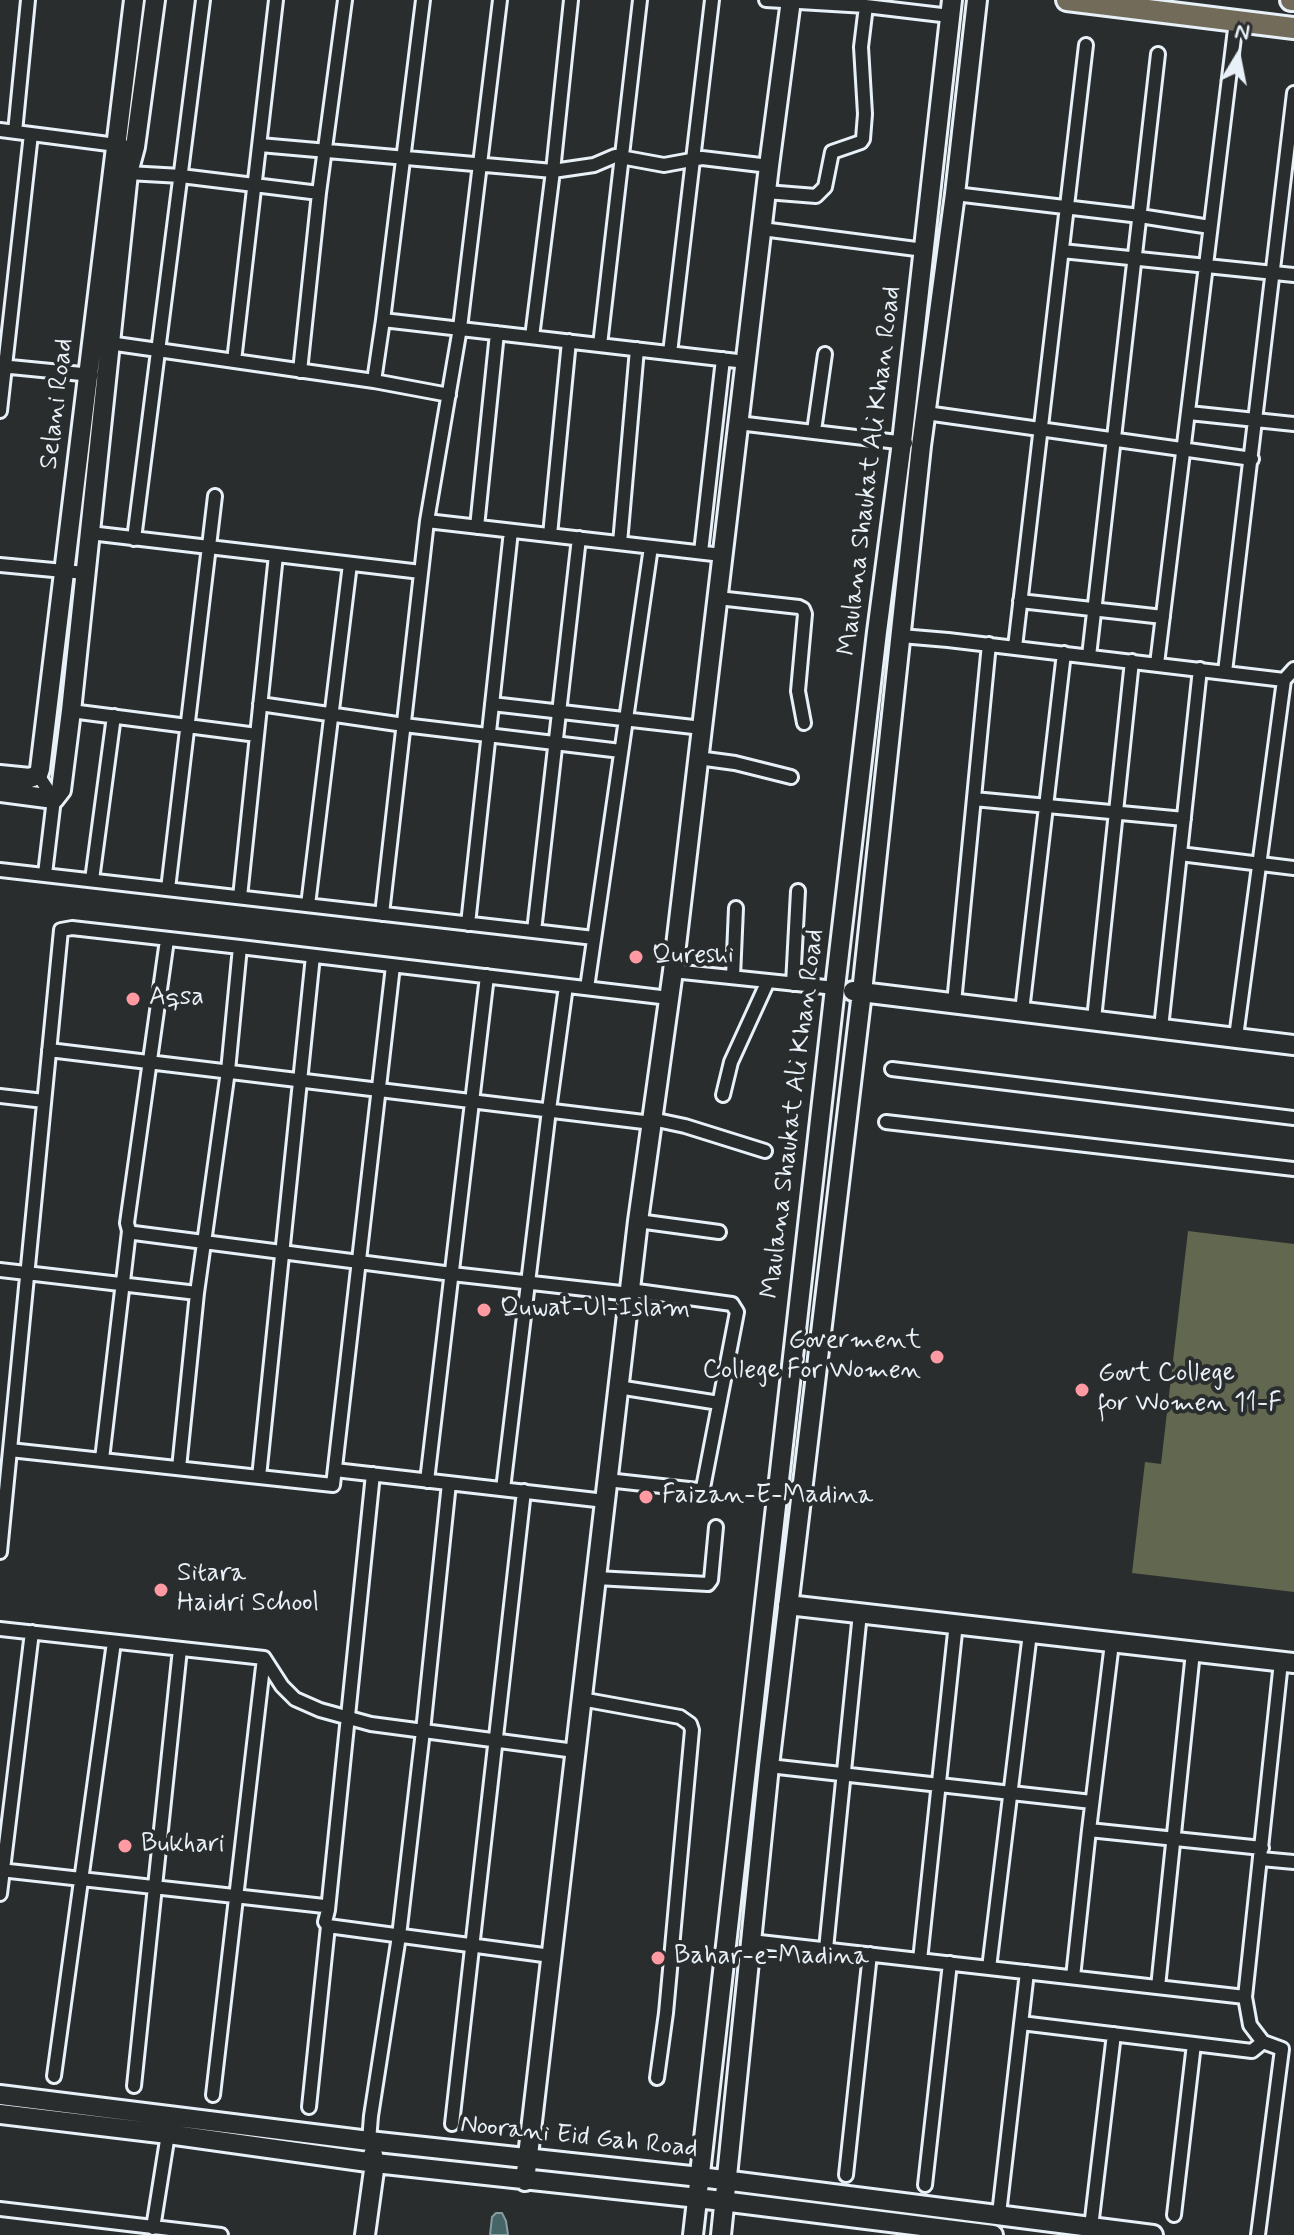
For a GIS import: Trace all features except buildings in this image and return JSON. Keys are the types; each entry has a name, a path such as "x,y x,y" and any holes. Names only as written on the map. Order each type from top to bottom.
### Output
{"main road":[{"name":"Selani Road","path":"38,775 65,571 96,376 125,146 134,0"},
{"name":"Selani Road","path":"54,799 61,790 71,711 90,533 96,376 109,343 128,173 125,146 155,0"},
{"name":"Maulana Shaukat Ali Khan Road","path":"721,2235 769,1766 862,992 921,446 977,0"},
{"path":"1067,0 1294,28"},
{"path":"525,2181 638,1221 673,971 791,1"},
{"name":"Maulana Shaukat Ali Khan Road","path":"693,2235 835,988 951,8"},
{"path":"0,775 30,778 38,775"},
{"path":"0,792 54,799"},
{"path":"835,988 1294,1045"},
{"path":"788,1605 1287,1662"},
{"name":"Noorani Eid Gah Road","path":"0,2095 369,2141 727,2180 1153,2235"},
{"name":"Noorani Eid Gah Road","path":"0,2114 375,2163 698,2198 993,2235"},
{"path":"365,2235 375,2163 369,2141"}],"street":[{"path":"15,132 28,0"},
{"path":"134,539 203,0"},
{"path":"234,361 276,0"},
{"path":"300,371 319,193 345,0"},
{"path":"374,381 423,0"},
{"path":"382,914 427,521 460,328 500,0"},
{"path":"532,337 571,0"},
{"path":"600,345 640,0"},
{"path":"670,353 712,0"},
{"path":"766,0 951,8"},
{"path":"766,192 816,196 825,187 832,152 863,139 865,114 861,47 866,6"},
{"path":"1157,664 1236,21"},
{"path":"1015,647 1086,45"},
{"path":"1089,656 1158,54"},
{"path":"1225,672 1294,93"},
{"path":"0,130 125,146"},
{"path":"0,411 2,366 31,134"},
{"path":"260,145 553,171 621,157 664,165 702,158 769,166"},
{"path":"128,173 181,176 319,193"},
{"path":"955,194 1210,227"},
{"path":"762,229 924,250"},
{"path":"1062,251 1294,275"},
{"path":"383,320 746,362"},
{"path":"477,527 497,333"},
{"path":"550,535 569,341"},
{"path":"109,343 374,381 449,395"},
{"path":"620,543 637,349"},
{"path":"814,431 825,354"},
{"path":"701,552 723,359"},
{"path":"2,366 96,376"},
{"path":"926,413 1252,459"},
{"path":"1189,413 1294,424"},
{"path":"738,423 921,446"},
{"path":"168,889 215,496"},
{"path":"427,521 722,555"},
{"path":"468,924 511,531"},
{"path":"90,533 421,572"},
{"path":"534,931 579,538"},
{"path":"587,988 651,547"},
{"path":"240,897 276,555"},
{"path":"308,905 350,564"},
{"path":"0,565 85,573"},
{"path":"718,598 803,609 798,691 804,723"},
{"path":"1020,601 1163,617"},
{"path":"901,636 1284,680"},
{"path":"954,1003 989,644"},
{"path":"1022,1011 1064,653"},
{"path":"1094,1019 1132,661"},
{"path":"1161,1028 1200,669"},
{"path":"1236,1037 1260,864 1287,716 1284,680 1294,669"},
{"path":"260,704 621,751"},
{"path":"492,704 702,728"},
{"path":"71,711 257,735"},
{"path":"92,880 114,716"},
{"path":"698,758 735,763 791,777"},
{"path":"38,775 54,799 45,874"},
{"path":"974,799 1184,819"},
{"path":"1180,854 1294,868"},
{"path":"0,870 594,938"},
{"path":"793,984 798,891"},
{"path":"733,977 736,908"},
{"path":"0,1552 61,930 72,928 669,998"},
{"path":"102,1459 129,1231 127,1223 167,940"},
{"path":"179,1468 197,1293 228,1071 240,947"},
{"path":"259,1477 313,956"},
{"path":"10,1450 333,1485 393,966"},
{"path":"673,971 835,988"},
{"path":"427,1481 487,976"},
{"path":"723,1095 731,1062 768,981"},
{"path":"503,1489 566,986"},
{"path":"49,1050 652,1121 765,1151"},
{"path":"892,1069 1294,1118"},
{"path":"0,1096 44,1101"},
{"path":"886,1122 1294,1169"},
{"path":"638,1221 719,1232"},
{"path":"129,1231 452,1274 735,1305 737,1312 702,1489 607,1480"},
{"path":"0,1270 197,1293"},
{"path":"618,1387 719,1403"},
{"path":"335,1470 605,1501"},
{"path":"309,2107 328,1926 325,1922 373,1474"},
{"path":"369,2141 399,1936 449,1483"},
{"path":"452,2124 524,1491"},
{"path":"596,1578 708,1584 711,1580 716,1527"},
{"path":"826,1949 860,1613"},
{"path":"920,1960 956,1623"},
{"path":"0,1629 264,1658"},
{"path":"0,1894 32,1632"},
{"path":"989,1968 1030,1633"},
{"path":"54,2076 114,1642"},
{"path":"1073,1977 1112,1643"},
{"path":"134,2086 180,1649"},
{"path":"1158,1987 1193,1652"},
{"path":"264,1658 282,1686 295,1699 320,1710 371,1724 575,1751"},
{"path":"213,2095 264,1658"},
{"path":"1258,2235 1288,2050 1263,2042 1250,2025 1245,1997 1287,1662"},
{"path":"581,1699 680,1717 690,1724 692,1730 666,2013 657,2078"},
{"path":"769,1766 1092,1802"},
{"path":"1089,1830 1174,1839 1294,1862"},
{"path":"2,1870 324,1906 328,1910"},
{"path":"328,1926 551,1956"},
{"path":"751,1941 1245,1997"},
{"path":"846,2175 870,1954"},
{"path":"925,2185 950,1963"},
{"path":"999,2214 1027,1972"},
{"path":"1021,2023 1252,2051 1263,2042"},
{"path":"1091,2227 1114,2034"},
{"path":"1174,2215 1194,2044"},
{"path":"158,2230 168,2134"},
{"path":"0,2209 98,2228 214,2235"}],"green space":[{"path":"1188,1231 1294,1244 1294,1592 1132,1573 1145,1462 1161,1464"}],"water":[{"path":"502,2213 508,2235 490,2235 492,2217"}],"place":[{"name":"Qureshi","path":"636,957"},
{"name":"Aqsa","path":"133,999"},
{"name":"Quwat-Ul-Islam","path":"484,1310"},
{"name":"Goverment College For Women","path":"937,1357"},
{"name":"Govt College for Women 11-F","path":"1082,1390"},
{"name":"Faizan-E-Madina","path":"646,1497"},
{"name":"Sitara Haidri School","path":"161,1590"},
{"name":"Bukhari","path":"125,1846"},
{"name":"Bahar-e-Madina","path":"658,1958"}]}
